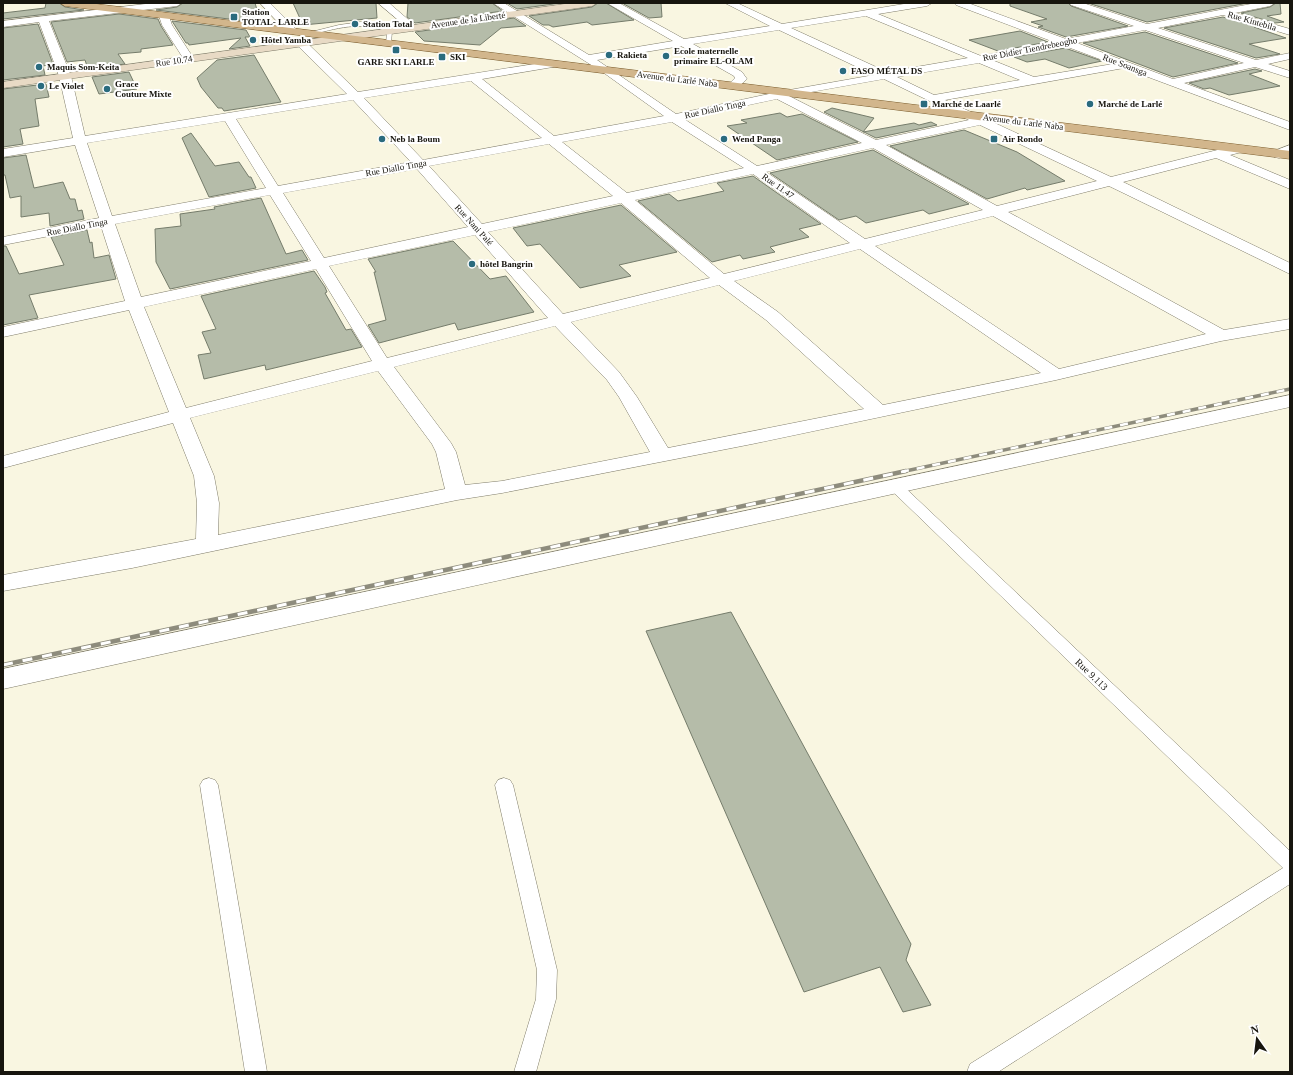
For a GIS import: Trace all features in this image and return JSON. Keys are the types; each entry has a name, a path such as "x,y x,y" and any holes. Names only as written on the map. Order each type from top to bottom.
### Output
{"main road":[{"path":"65,3 292,31 306,38"},
{"name":"Avenue de la Liberté","path":"344,38 592,3"},
{"name":"Rue 10.74","path":"3,85 188,59 306,38 344,38"},
{"name":"Avenue du Larlé Naba","path":"344,38 608,70 976,118 1237,149 1286,152"}],"street":[{"path":"3,24 121,10 153,4 177,3"},
{"path":"265,3 292,31"},
{"path":"383,3 413,28"},
{"name":"Rue 11.47","path":"498,3 513,14 608,70 674,118 755,170 862,244 1056,374"},
{"path":"612,3 738,74 741,79 733,86"},
{"path":"730,3 779,27 885,74 1290,269"},
{"path":"589,58 927,3"},
{"name":"Rue Soansga","path":"960,3 1290,126"},
{"path":"1074,3 1290,75"},
{"name":"Rue Didier Tiendrebeogho","path":"783,94 885,74 981,59 1270,3"},
{"path":"851,6 1033,81"},
{"name":"Rue Kintebila","path":"1203,7 1290,32"},
{"path":"164,16 167,25 188,59"},
{"path":"43,19 65,76 80,140 135,304 204,476 208,503 207,543"},
{"name":"Rue Nani Palé","path":"306,38 355,95 420,164 559,320 622,387 662,456"},
{"path":"1172,82 1290,56"},
{"path":"3,153 553,64"},
{"path":"934,98 1125,65"},
{"path":"473,77 553,140 721,279 772,316 879,412"},
{"path":"783,94 1221,336"},
{"name":"Rue Diallo Tinga","path":"3,242 106,221 674,118 783,94"},
{"path":"228,116 383,365 441,443 446,452 457,493"},
{"path":"3,332 874,144 976,118"},
{"path":"3,462 179,415 996,211 1237,149"},
{"path":"1217,154 1290,185"},
{"path":"3,583 132,560 207,543 457,493 502,487 662,456 879,412 1056,374 1221,336 1290,324"},
{"path":"3,679 1290,401"}],"lane":[{"path":"306,38 350,25 377,26 390,31 389,44"},
{"name":"Rue 9.113","path":"894,486 1290,863"},
{"path":"209,785 256,1072"},
{"path":"504,785 547,970 546,1000 525,1072"},
{"path":"978,1072 1290,874"}],"building":[{"path":"46,3 59,3 65,7 84,10 3,19 3,13 45,8"},
{"path":"183,3 255,3 261,23 156,10 177,7"},
{"path":"293,3 376,3 377,18 303,25"},
{"path":"408,3 492,3 503,11 415,23 407,17"},
{"path":"507,3 561,3 517,9"},
{"path":"598,3 606,3 634,20 592,25 587,22 553,27 543,25 529,16 592,7"},
{"path":"622,3 661,3 662,17 649,18"},
{"path":"1010,3 1068,3 1071,6 1128,26 1066,37 1038,27 1043,26 1031,22 1047,19 1010,6"},
{"path":"1088,3 1248,3 1147,22"},
{"path":"1276,3 1280,3 1281,14 1267,16 1284,22 1275,23 1241,13 1270,7"},
{"path":"119,14 158,19 173,45 141,49 141,52 118,54 125,64 88,69 85,60 67,62 51,22"},
{"path":"1223,17 1257,27 1254,27 1286,38 1249,44 1280,54 1256,58 1164,28"},
{"path":"514,18 526,26 501,28 480,45 424,41 415,32"},
{"path":"172,21 246,30 250,37 245,37 250,46 229,49 241,38 189,45 186,43"},
{"path":"38,24 53,64 43,66 45,75 3,80 3,28"},
{"path":"1020,31 1048,42 998,51 969,40"},
{"path":"1145,32 1238,63 1173,77 1083,43"},
{"path":"1065,48 1102,61 1069,68 1045,59 1027,62 1014,57"},
{"path":"254,55 281,102 224,111 222,108 218,108 201,87 197,78 217,60"},
{"path":"1255,69 1262,71 1249,74 1280,86 1229,95 1210,88 1204,89 1189,83"},
{"path":"129,72 137,89 99,94 92,77"},
{"path":"46,84 49,97 35,99 39,126 20,129 23,144 3,147 3,89"},
{"path":"832,108 874,118 863,132 824,112"},
{"path":"780,113 787,117 802,114 858,142 777,160 727,126 747,123 741,120"},
{"path":"931,122 937,125 876,138 864,132 914,123 919,125"},
{"path":"964,130 1017,152 1065,181 1027,190 1025,188 987,199 890,146"},
{"path":"191,133 215,166 239,162 249,177 251,177 256,188 209,197 182,138"},
{"path":"873,150 969,204 929,214 923,210 866,223 856,216 839,220 770,173"},
{"path":"26,155 34,188 63,182 70,199 75,199 78,211 82,210 84,219 50,226 49,213 21,217 21,196 10,198 5,175 3,175 3,158"},
{"path":"753,176 821,224 799,229 809,237 770,247 775,252 743,259 740,255 712,262 638,201 669,194 678,201 724,191 717,183"},
{"path":"261,198 286,254 302,250 308,260 170,289 156,262 155,229 181,226 180,214 215,209 214,207"},
{"path":"621,205 677,252 619,265 631,276 580,288 540,244 527,246 513,228"},
{"path":"87,230 90,243 92,242 94,258 109,255 116,279 29,295 38,318 3,325 3,246 6,246 19,274 64,265 51,237"},
{"path":"453,241 490,279 506,276 534,312 458,330 455,323 379,343 368,325 386,320 374,272 376,272 368,259"},
{"path":"314,271 325,287 327,292 325,293 346,330 351,329 362,347 266,370 265,365 204,379 198,355 211,353 202,332 216,329 201,296"},
{"path":"731,612 911,944 906,960 931,1005 903,1012 880,967 804,992 646,631"}],"railway":[{"path":"901,472 1290,389"},
{"path":"3,665 906,471"}],"place":[{"name":"Station TOTAL- LARLE","path":"234,17"},
{"name":"Station Total","path":"355,24"},
{"name":"Hôtel Yamba","path":"253,40"},
{"name":"GARE SKI LARLE","path":"396,50"},
{"name":"Rakieta","path":"609,55"},
{"name":"Ecole maternelle primaire EL-OLAM","path":"666,56"},
{"name":"SKI","path":"442,57"},
{"name":"Maquis Som-Keita","path":"39,67"},
{"name":"FASO MÉTAL DS","path":"843,71"},
{"name":"Le Violet","path":"41,86"},
{"name":"Grace Couture Mixte","path":"107,89"},
{"name":"Marché de Laarlé","path":"924,104"},
{"name":"Marché de Larlé","path":"1090,104"},
{"name":"Neb la Boum","path":"382,139"},
{"name":"Wend Panga","path":"724,139"},
{"name":"Air Rondo","path":"994,139"},
{"name":"hôtel Bangrin","path":"472,264"}]}
